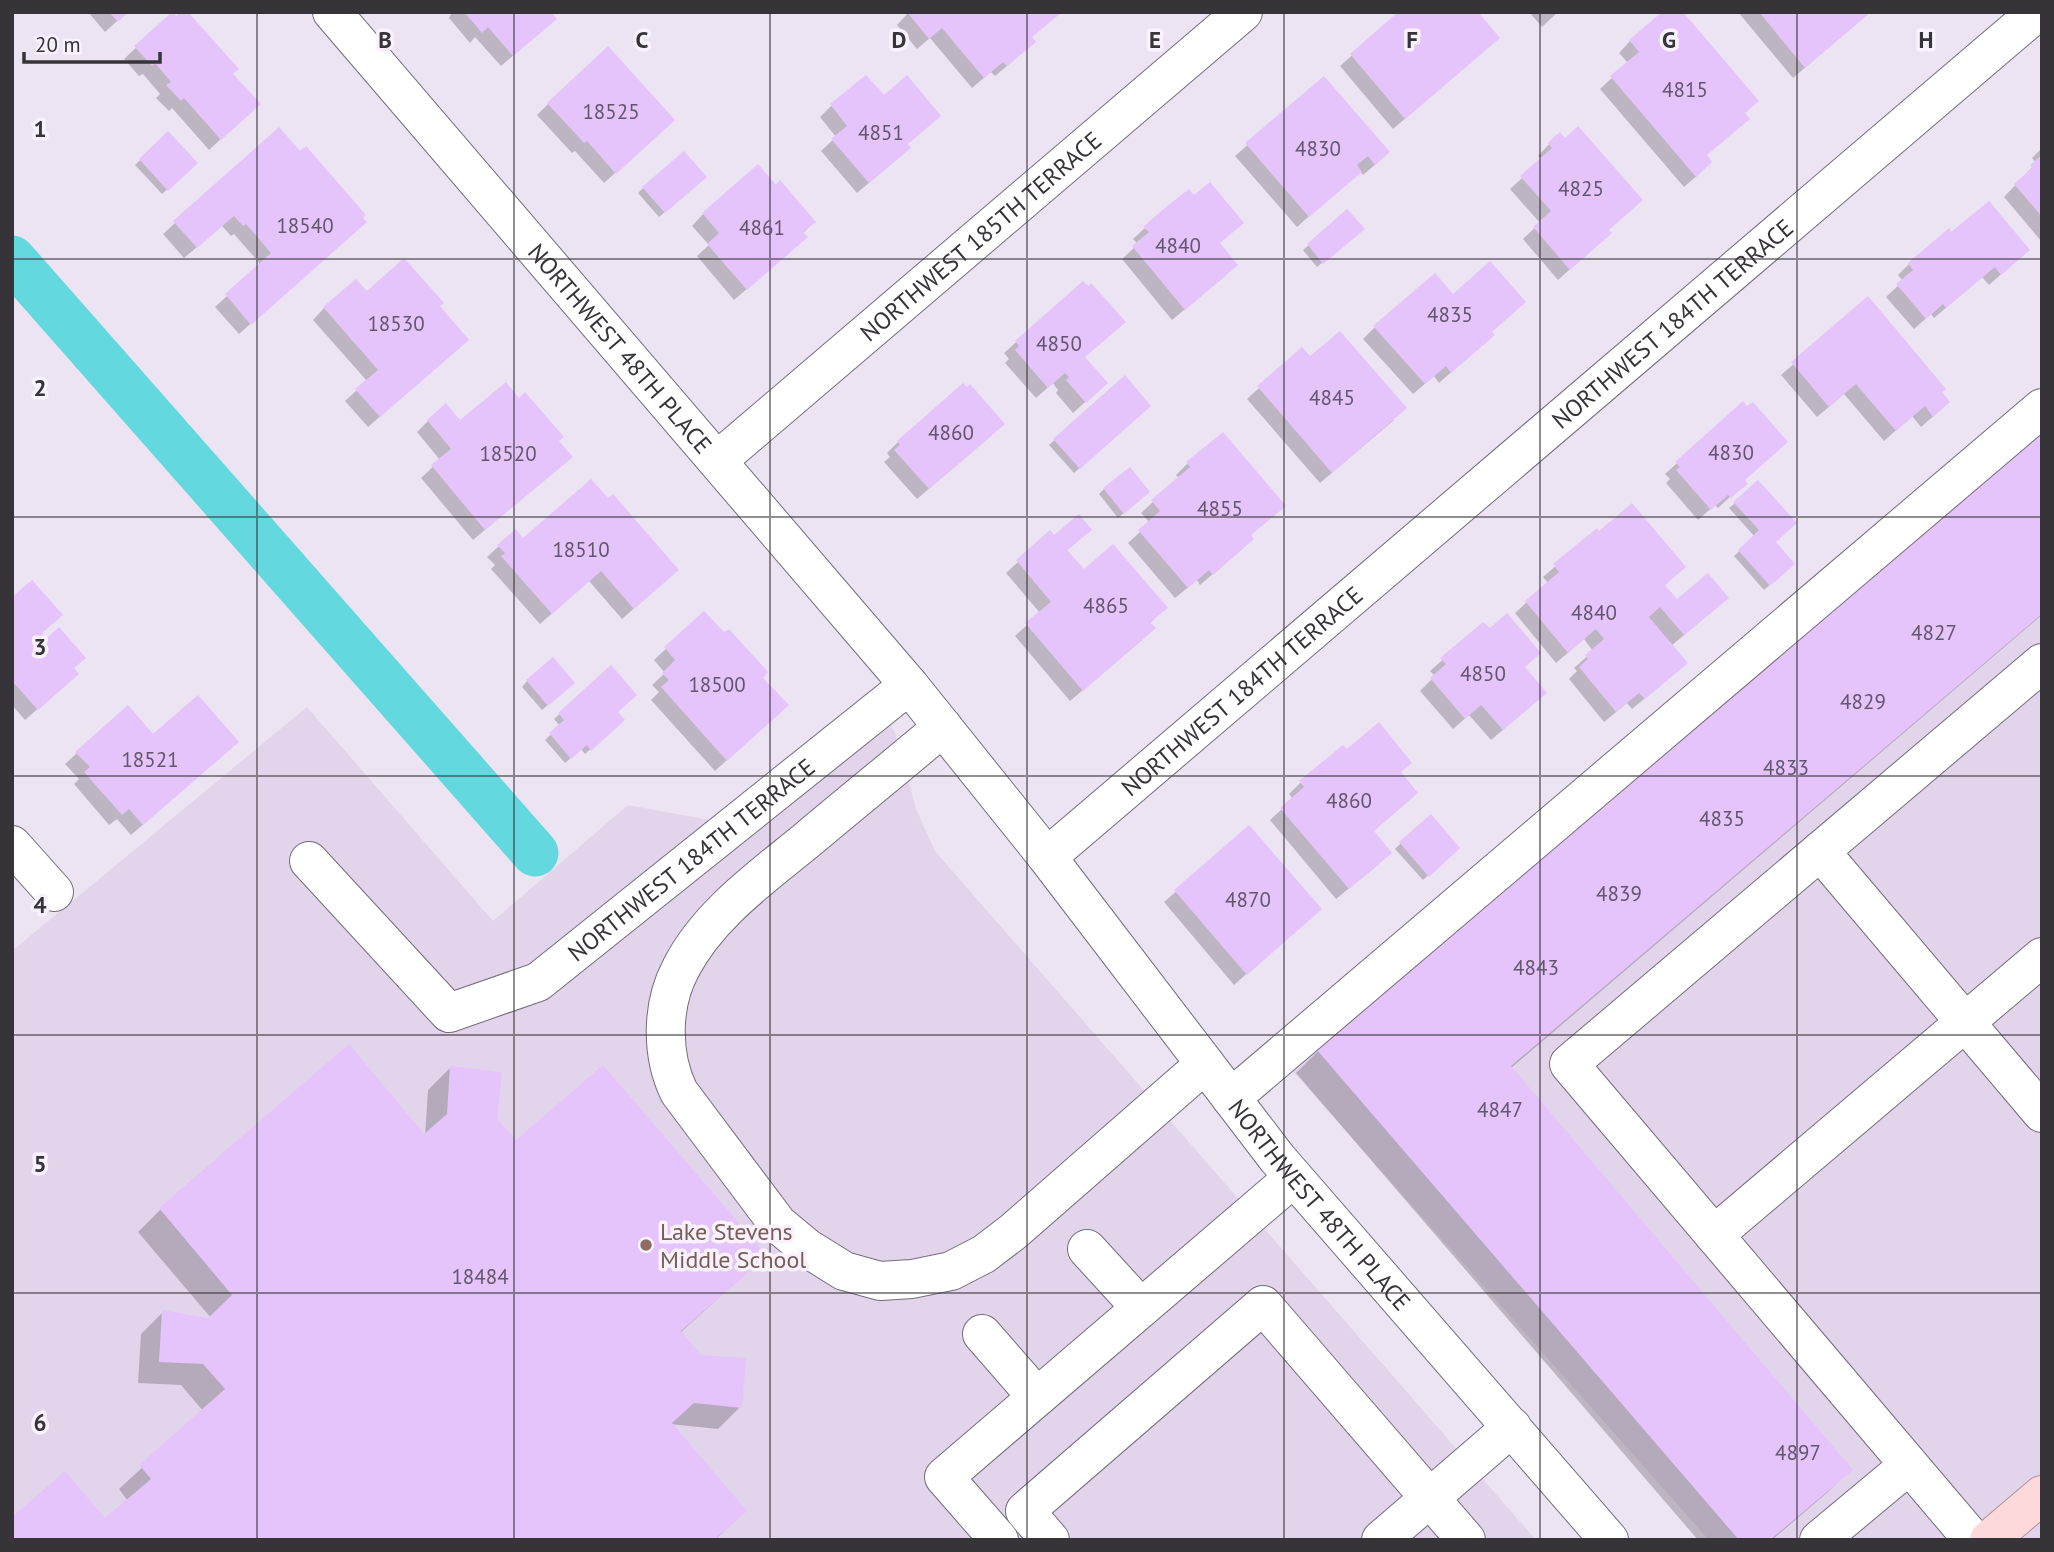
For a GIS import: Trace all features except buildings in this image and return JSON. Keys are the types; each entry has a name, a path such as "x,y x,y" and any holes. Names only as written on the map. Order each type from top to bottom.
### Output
{"main road":[{"path":"1989,1540 2042,1495"}],"street":[{"name":"NORTHWEST 48TH PLACE","path":"332,12 719,460 909,685"},
{"name":"NORTHWEST 185TH TERRACE","path":"719,460 1243,12"},
{"name":"NORTHWEST 184TH TERRACE","path":"1047,857 2037,12"},
{"path":"1231,1098 2042,408"},
{"path":"1973,1540 1569,1064 2042,663"},
{"name":"NORTHWEST 184TH TERRACE","path":"309,861 449,1013 538,982 909,685"},
{"path":"909,685 1047,857"},
{"path":"943,727 728,908 694,947 680,969 671,994 667,1023 667,1057 672,1077 749,1187 778,1224 807,1248 844,1271 880,1281 912,1279 951,1271 984,1254 1014,1231 1205,1064"},
{"path":"12,845 54,892"},
{"path":"1820,852 2042,1113"},
{"name":"NORTHWEST 48TH PLACE","path":"1047,857 1293,1178 1609,1540"},
{"path":"1714,1235 2042,957"},
{"path":"999,1540 944,1477 1293,1178"},
{"path":"1087,1249 1141,1308"},
{"path":"1050,1540 1025,1511 1263,1305 1466,1540"},
{"path":"982,1334 1037,1397"},
{"path":"1381,1540 1512,1427"},
{"path":"1819,1540 1909,1465"}],"shaded area":[{"path":"2042,427 2042,1540 1709,1540 1289,1067"},
{"name":"Lake Stevens Middle School","path":"867,697 895,732 916,809 935,851 1536,1540 12,1540 12,951 307,707 493,921 628,805 721,822"}],"waterway":[{"path":"12,259 535,853"}],"place":[{"name":"Lake Stevens Middle School","path":"646,1245"}]}
